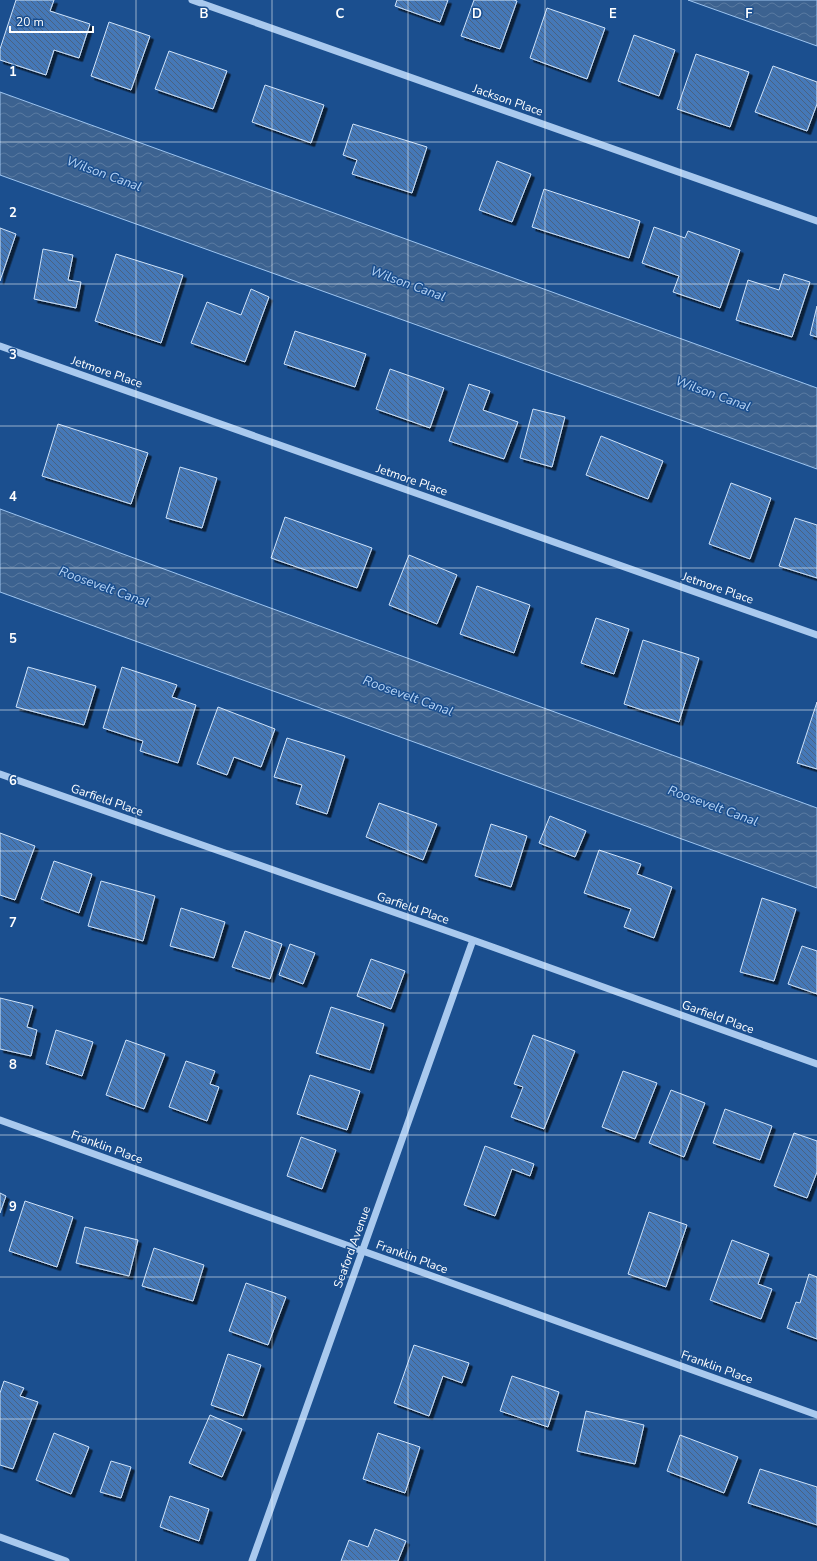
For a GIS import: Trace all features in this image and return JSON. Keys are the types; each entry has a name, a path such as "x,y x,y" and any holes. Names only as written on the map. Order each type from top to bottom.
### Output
{"street":[{"name":"Jackson Place","path":"192,0 817,221"},
{"name":"Jetmore Place","path":"0,346 817,635"},
{"name":"Garfield Place","path":"0,774 472,940 817,1064"},
{"name":"Seaford Avenue","path":"252,1561 472,940"},
{"name":"Franklin Place","path":"0,1120 817,1415"},
{"path":"0,1537 66,1561"}],"water":[{"path":"688,0 817,0 817,46"},
{"name":"Wilson Canal","path":"0,92 817,388 817,469 0,175"},
{"name":"Roosevelt Canal","path":"0,509 817,808 817,888 0,592"}],"building":[{"path":"16,0 54,0 50,11 90,24 79,58 54,50 46,75 0,60 0,49"},
{"path":"397,0 448,0 440,22 395,6"},
{"path":"474,0 517,1 500,49 461,36"},
{"path":"547,8 605,28 587,79 530,58"},
{"path":"109,22 150,36 131,90 91,76"},
{"path":"634,35 675,50 659,96 618,81"},
{"path":"169,51 227,71 213,109 155,89"},
{"path":"696,54 749,72 730,127 677,109"},
{"path":"773,66 817,82 817,104 807,131 755,112"},
{"path":"265,85 324,105 311,143 252,122"},
{"path":"353,124 427,147 412,193 352,174 357,160 343,155"},
{"path":"497,161 531,174 512,222 479,210"},
{"path":"544,189 640,221 629,258 532,227"},
{"path":"654,227 685,238 688,231 740,250 720,308 673,292 679,276 642,263"},
{"path":"0,228 16,234 0,281"},
{"path":"43,249 73,255 68,280 81,282 76,308 34,299"},
{"path":"116,254 183,275 161,343 95,321"},
{"path":"784,274 810,282 792,337 736,320 748,280 779,290"},
{"path":"251,289 269,297 245,362 191,343 207,302 241,315"},
{"path":"817,306 817,337 810,335"},
{"path":"295,331 366,354 355,387 284,364"},
{"path":"390,369 444,388 430,428 376,409"},
{"path":"469,384 490,391 483,410 518,422 504,459 449,441"},
{"path":"533,409 565,417 552,467 520,458"},
{"path":"58,424 148,453 131,504 42,476"},
{"path":"601,436 663,461 648,499 586,475"},
{"path":"180,467 217,478 202,528 166,518"},
{"path":"731,483 771,498 750,559 709,544"},
{"path":"285,517 372,548 357,588 271,558"},
{"path":"795,518 817,525 817,578 779,566"},
{"path":"409,555 457,575 437,624 389,605"},
{"path":"477,586 530,605 514,653 460,634"},
{"path":"596,618 629,629 614,674 581,663"},
{"path":"643,640 699,658 679,722 624,704"},
{"path":"28,667 96,686 84,725 16,707"},
{"path":"122,667 177,685 172,697 196,705 178,763 140,751 143,741 103,728"},
{"path":"817,702 817,769 797,763"},
{"path":"218,707 275,729 261,767 234,757 227,775 197,764"},
{"path":"287,738 345,756 327,814 296,804 302,785 274,777"},
{"path":"379,803 437,824 423,860 366,837"},
{"path":"550,816 586,831 575,857 539,843"},
{"path":"491,824 527,836 511,887 475,876"},
{"path":"0,833 35,846 15,900 0,895"},
{"path":"599,850 641,864 637,874 672,887 654,938 624,927 631,909 584,893"},
{"path":"54,861 92,874 79,913 41,899"},
{"path":"101,881 155,896 143,941 88,926"},
{"path":"762,898 796,909 774,981 740,972"},
{"path":"181,908 225,922 214,958 170,946"},
{"path":"245,931 282,944 270,979 232,967"},
{"path":"290,944 315,953 303,984 279,975"},
{"path":"802,946 817,951 817,994 788,984"},
{"path":"371,959 405,971 391,1009 357,996"},
{"path":"0,998 33,1006 27,1027 37,1030 31,1056 0,1049"},
{"path":"331,1007 384,1024 370,1070 316,1053"},
{"path":"56,1030 93,1042 82,1076 46,1064"},
{"path":"533,1035 575,1051 544,1129 511,1117 523,1087 514,1084"},
{"path":"126,1040 165,1054 144,1109 106,1095"},
{"path":"186,1061 215,1071 210,1084 219,1087 207,1121 169,1107"},
{"path":"623,1071 657,1083 635,1139 602,1127"},
{"path":"310,1075 360,1091 347,1130 297,1114"},
{"path":"671,1090 705,1103 684,1157 649,1143"},
{"path":"725,1109 772,1126 760,1160 713,1143"},
{"path":"794,1133 817,1141 817,1172 807,1198 774,1186"},
{"path":"301,1137 336,1150 322,1189 287,1176"},
{"path":"485,1146 534,1164 530,1176 512,1169 495,1216 464,1205"},
{"path":"0,1193 6,1196 0,1213"},
{"path":"25,1201 73,1217 57,1267 9,1251"},
{"path":"649,1212 687,1225 666,1287 628,1274"},
{"path":"85,1227 138,1240 129,1276 76,1263"},
{"path":"732,1240 769,1254 758,1284 772,1289 761,1319 710,1300"},
{"path":"154,1248 204,1265 193,1301 142,1286"},
{"path":"809,1274 817,1277 817,1339 787,1328 796,1302 800,1303"},
{"path":"246,1283 286,1297 268,1345 229,1331"},
{"path":"414,1345 469,1363 462,1383 443,1376 429,1416 394,1403"},
{"path":"228,1354 261,1365 243,1416 211,1405"},
{"path":"512,1376 559,1392 548,1427 500,1411"},
{"path":"4,1381 24,1388 20,1396 38,1402 13,1469 0,1465 0,1393"},
{"path":"586,1411 644,1425 635,1464 577,1451"},
{"path":"210,1415 242,1429 222,1477 189,1463"},
{"path":"54,1433 89,1447 71,1494 36,1480"},
{"path":"378,1433 420,1447 405,1493 363,1479"},
{"path":"680,1435 738,1457 724,1493 667,1471"},
{"path":"111,1461 131,1467 121,1498 100,1492"},
{"path":"760,1469 817,1487 817,1525 748,1503"},
{"path":"170,1496 209,1509 199,1541 160,1527"},
{"path":"375,1529 406,1541 398,1561 341,1561 349,1540 368,1547"}]}
